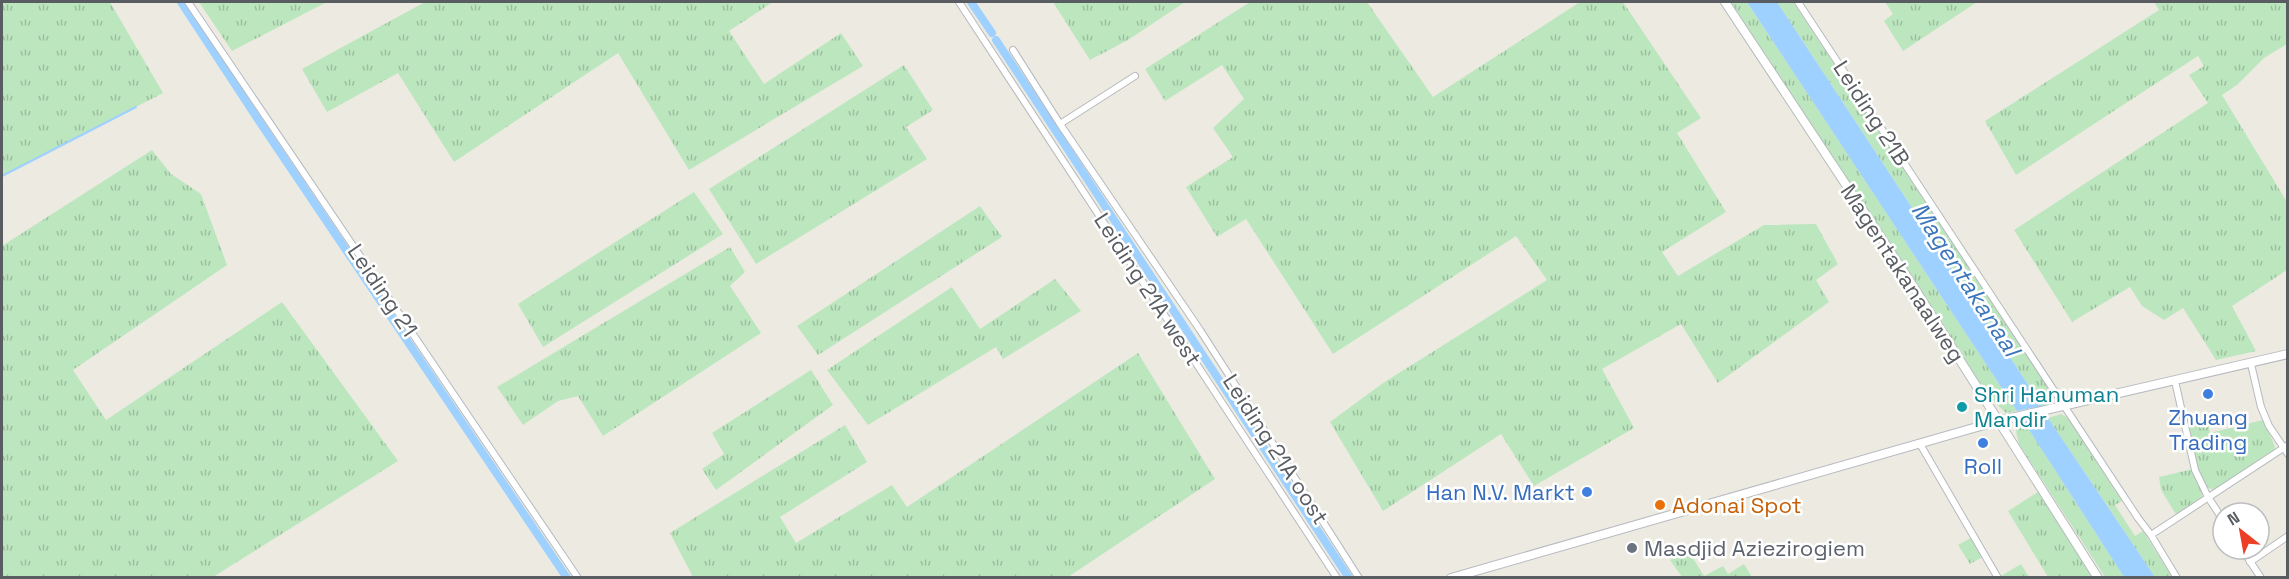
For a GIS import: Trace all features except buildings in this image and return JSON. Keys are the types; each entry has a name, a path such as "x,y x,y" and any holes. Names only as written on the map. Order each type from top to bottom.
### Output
{"street":[{"name":"Leiding 21","path":"188,2 578,578"},
{"name":"Leiding 21A west","path":"959,2 1337,578"},
{"name":"Magentakanaalweg","path":"1725,2 1913,286 2098,578"},
{"name":"Leiding 21B","path":"1798,2 2151,535 2176,578"},
{"name":"Leiding 21A oost","path":"1013,50 1060,124 1179,299 1359,578"},
{"path":"1060,124 1135,76"},
{"path":"1451,578 1998,421 2288,354"},
{"path":"2251,364 2261,407 2269,426 2285,446 2288,454"},
{"path":"2175,381 2190,453 2211,502"},
{"path":"1920,444 1998,578"},
{"path":"2151,535 2285,446"},
{"path":"2271,547 2288,536"},
{"path":"2250,561 2261,578"}],"green space":[{"path":"2,2 110,2 163,93 2,176"},
{"path":"199,2 336,2 325,3 232,51"},
{"path":"425,2 773,2 729,31 764,84 841,33 863,66 689,170 618,53 454,162 398,73 327,112 302,69"},
{"path":"1053,2 1185,2 1128,40 1090,60"},
{"path":"1250,2 1367,2 1433,97 1580,2 1623,2 1701,118 1677,133 1726,212 1662,252 1678,276 1764,225 1816,224 1838,264 1816,280 1829,302 1718,383 1681,324 1602,369 1634,428 1534,486 1501,434 1383,511 1330,422 1383,383 1547,280 1516,236 1333,354 1246,219 1217,237 1186,187 1233,157 1213,128 1244,99 1222,65 1165,101 1145,69"},
{"path":"1731,2 1747,2 2017,411 2006,413 1990,398"},
{"path":"1777,2 1793,2 2048,388 2052,404 2042,406"},
{"path":"1885,2 1977,2 1903,51 1884,21 1893,14"},
{"path":"2154,2 2287,2 2287,44 2264,58 2237,85 2222,95 2287,202 2287,270 2232,306 2256,351 2216,360 2183,308 2164,320 2142,306 2130,287 2072,322 2014,230 2208,103 2189,75 2204,66 2198,56 2016,175 1985,121 2159,10"},
{"path":"904,65 933,110 906,127 927,159 756,264 709,189"},
{"path":"152,150 171,174 201,194 227,265 73,370 106,420 282,302 398,461 213,577 2,577 2,246"},
{"path":"694,192 723,234 543,347 518,304"},
{"path":"980,206 1002,237 818,355 797,326"},
{"path":"730,247 745,272 730,286 761,333 603,436 578,396 558,401 523,425 497,387"},
{"path":"1055,279 1081,311 1003,359 996,347 868,425 827,370 952,287 980,329"},
{"path":"1138,353 1215,479 1068,577 693,577 670,533 845,425 867,462 780,517 796,543 892,485 907,507"},
{"path":"811,370 833,405 716,490 702,469 724,454 712,433"},
{"path":"2061,414 2068,418 2122,501 2115,505 2135,536 2143,531 2172,577 2155,577 2048,418"},
{"path":"2207,419 2210,433 2263,420 2275,449 2215,490 2209,488 2199,473 2188,424"},
{"path":"2024,422 2124,577 2105,577 2019,444 2015,427"},
{"path":"2193,469 2202,497 2177,516 2161,490 2159,477"},
{"path":"2038,492 2092,577 2048,577 2008,511"},
{"path":"1974,536 1986,555 1970,564 1958,545"},
{"path":"1688,550 1704,576 1723,566 1728,574 1744,564 1752,577 1682,577 1670,560"},
{"path":"2021,564 2029,577 2000,578 2001,576"}],"water":[{"path":"1747,2 1777,2 2042,406 2017,411"},
{"path":"2048,418 2155,577 2124,577 2024,422"}],"waterway":[{"path":"181,2 567,578"},
{"path":"971,2 992,33"},
{"path":"996,40 1349,578"},
{"path":"2,176 136,107"}],"place":[{"name":"Zhuang Trading","path":"2208,394"},
{"name":"Shri Hanuman Mandir","path":"1962,407"},
{"name":"Roll","path":"1983,443"},
{"name":"Han N.V. Markt","path":"1587,492"},
{"name":"Adonai Spot","path":"1660,505"},
{"name":"Masdjid Aziezirogiem","path":"1632,548"}],"water label":[{"name":"Magentakanaal","path":"1966,279"}]}
